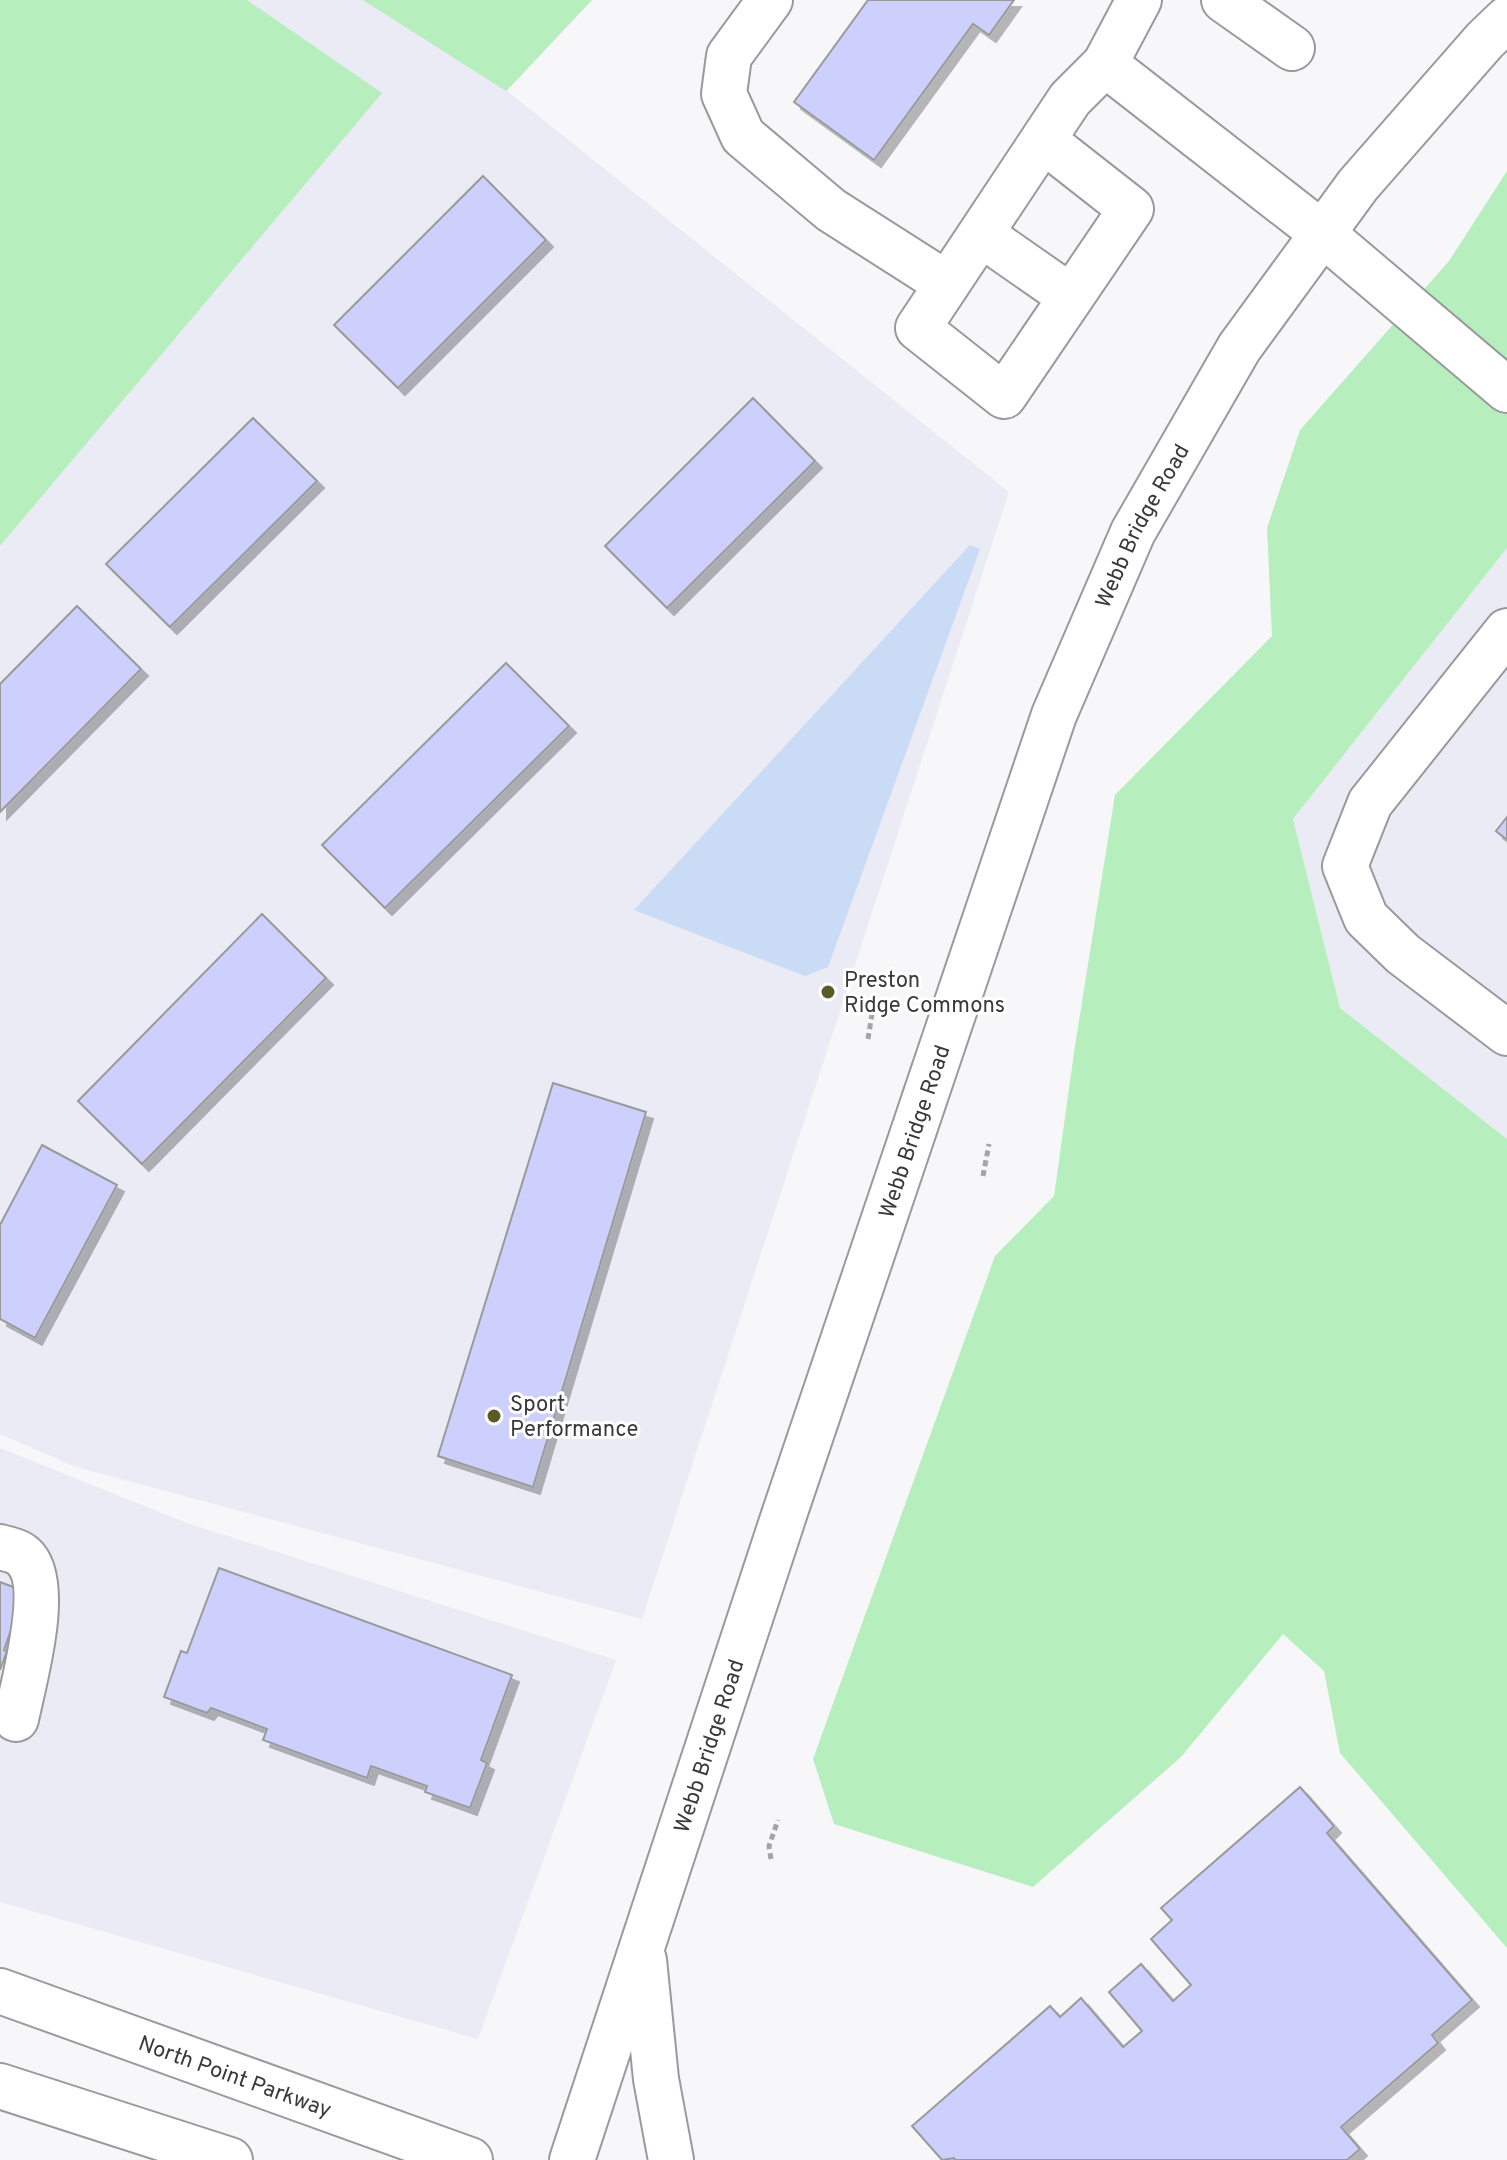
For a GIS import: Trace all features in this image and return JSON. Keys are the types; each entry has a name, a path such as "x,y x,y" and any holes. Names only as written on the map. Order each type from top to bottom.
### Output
{"street":[{"path":"770,0 729,56 724,94 743,136 831,210 947,284"},
{"path":"1043,140 1131,209 1004,396 918,328 1070,99 1105,64 1139,0"},
{"path":"1224,0 1292,48"},
{"name":"Webb Bridge Road","path":"572,2160 642,1942 1054,715 1133,532 1239,348 1358,185 1507,19"},
{"path":"1105,64 1323,234 1507,390"},
{"path":"982,235 1071,297"},
{"path":"1507,631 1370,803 1345,866 1366,918 1403,954 1507,1033"},
{"path":"0,1547 22,1555 31,1567 36,1594 16,1719"},
{"path":"642,1942 656,2079 671,2160"},
{"name":"North Point Parkway","path":"0,1991 470,2160"},
{"path":"0,2086 230,2160"}],"path":[{"path":"868,1039 872,1014"},
{"path":"983,1176 989,1144"},
{"path":"771,1859 769,1846 778,1820"}],"shaded area":[{"path":"247,0 592,0 507,91 1009,492 642,1619 76,1467 0,1434 0,546 381,93"},
{"path":"1507,548 1507,1139 1340,1008 1293,819"},
{"path":"0,1448 187,1523 616,1660 478,2039 0,1902"}],"green space":[{"path":"0,0 247,0 382,93 0,546"},
{"path":"363,0 592,0 506,91"},
{"path":"1507,171 1507,548 1293,819 1340,1008 1507,1139 1507,1948 1340,1753 1324,1671 1283,1634 1181,1757 1033,1887 834,1824 813,1759 995,1256 1054,1196 1115,795 1272,636 1267,528 1300,430 1449,261"}],"water":[{"path":"970,545 980,549 828,967 805,976 634,910"}],"building":[{"path":"868,0 1014,0 989,35 973,24 874,160 794,102"},
{"path":"483,176 546,240 398,388 334,325"},
{"path":"753,398 815,461 667,608 605,546"},
{"path":"253,418 317,481 170,627 106,564"},
{"path":"77,606 141,669 0,812 0,684"},
{"path":"506,663 569,726 385,908 322,845"},
{"path":"1507,817 1507,840 1496,831"},
{"path":"262,914 326,978 142,1164 78,1101"},
{"path":"553,1083 646,1112 533,1487 438,1456"},
{"path":"42,1145 117,1185 35,1338 0,1319 0,1225"},
{"path":"219,1568 512,1675 481,1760 487,1763 470,1808 425,1792 427,1786 371,1766 367,1778 263,1740 267,1729 211,1708 207,1713 164,1697 181,1651 187,1653"},
{"path":"0,1582 21,1590 21,1601 0,1670"},
{"path":"1300,1787 1334,1826 1327,1833 1472,2000 1432,2035 1438,2043 1341,2127 1360,2149 1347,2160 942,2160 912,2126 1050,2006 1060,2017 1081,1998 1123,2047 1142,2031 1109,1992 1141,1964 1173,2001 1191,1985 1151,1939 1172,1920 1161,1908"}],"place":[{"name":"Preston Ridge Commons","path":"828,992"},
{"name":"Sport Performance","path":"494,1416"}]}
